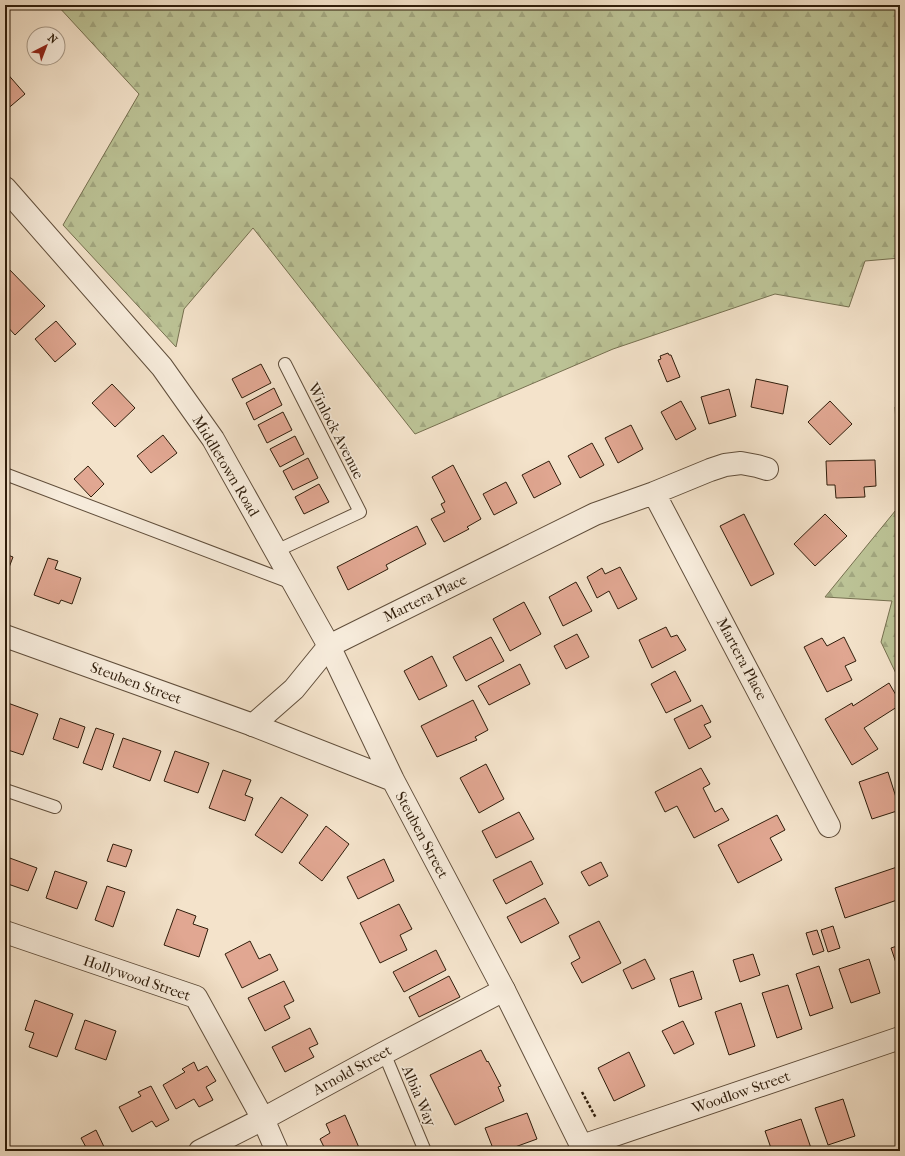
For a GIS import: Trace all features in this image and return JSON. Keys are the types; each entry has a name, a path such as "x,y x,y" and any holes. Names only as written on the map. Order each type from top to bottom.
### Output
{"street":[{"name":"Middletown Road","path":"5,188 162,367 213,439 328,646 393,780"},
{"name":"Martera Place","path":"328,646 595,514 725,465 742,463 767,469"},
{"name":"Martera Place","path":"654,493 829,826"},
{"name":"Steuben Street","path":"5,636 253,725 393,780 504,990 583,1148"},
{"path":"253,725 294,689 328,646"},
{"name":"Hollywood Street","path":"5,932 196,997 263,1119 277,1151"},
{"name":"Arnold Street","path":"200,1151 263,1119 504,990"},
{"name":"Woodlow Street","path":"583,1148 900,1038"}],"lane":[{"name":"Winlock Avenue","path":"276,551 360,512 285,364"},
{"path":"5,474 294,584"},
{"path":"5,790 55,807"},
{"name":"Albia Way","path":"384,1053 425,1151"}],"green space":[{"path":"57,5 900,5 900,258 865,261 849,307 775,294 613,349 415,434 253,228 184,309 176,347 63,225 139,94"},
{"path":"900,402 900,483 895,407"},
{"path":"900,505 900,682 881,642 892,601 825,597"}],"building":[{"path":"5,71 25,94 5,111"},
{"path":"7,267 45,306 15,335 5,324 5,270"},
{"path":"56,321 76,344 55,362 35,339"},
{"path":"668,353 671,355 680,377 667,382 658,360 661,359 660,356"},
{"path":"261,364 271,383 242,398 232,379"},
{"path":"756,379 788,386 783,414 751,407"},
{"path":"112,384 135,408 115,427 92,403"},
{"path":"274,388 282,405 254,420 246,403"},
{"path":"729,389 736,416 709,424 701,397"},
{"path":"681,401 696,429 676,440 661,412"},
{"path":"830,401 852,424 830,445 808,422"},
{"path":"283,412 292,430 267,443 258,425"},
{"path":"631,425 643,449 618,463 605,438"},
{"path":"163,435 177,453 151,473 137,456"},
{"path":"295,436 304,454 280,467 270,449"},
{"path":"592,443 604,465 580,478 568,456"},
{"path":"308,458 318,478 293,490 283,471"},
{"path":"875,460 876,486 864,487 865,497 836,498 835,485 827,485 826,461"},
{"path":"549,461 561,484 534,498 522,475"},
{"path":"453,465 481,519 467,527 469,529 444,542 431,519 445,512 441,504 445,502 432,477"},
{"path":"88,466 104,484 91,497 74,479"},
{"path":"506,482 517,503 494,515 483,494"},
{"path":"319,484 329,502 304,514 295,497"},
{"path":"744,514 774,574 751,586 720,526"},
{"path":"825,514 847,536 815,566 794,544"},
{"path":"417,526 426,544 386,565 388,569 348,590 337,567"},
{"path":"5,554 13,557 5,578"},
{"path":"48,558 58,561 55,569 81,578 72,604 61,600 59,604 34,595"},
{"path":"620,567 637,599 618,609 609,591 597,598 587,577 602,568 605,574"},
{"path":"576,582 592,611 563,626 549,597"},
{"path":"524,602 541,634 510,651 493,619"},
{"path":"666,627 671,637 677,635 686,650 652,668 639,640"},
{"path":"577,634 589,657 566,669 554,646"},
{"path":"491,637 504,661 466,681 453,657"},
{"path":"844,637 856,661 845,666 852,680 827,692 804,647 822,638 827,646"},
{"path":"432,656 447,686 419,700 404,671"},
{"path":"520,664 530,684 489,705 478,686"},
{"path":"675,671 691,701 666,713 651,684"},
{"path":"889,683 900,702 900,705 864,728 878,749 852,765 825,719 852,703 853,706"},
{"path":"473,700 488,730 475,737 477,740 437,757 421,726"},
{"path":"5,702 38,714 23,755 5,749"},
{"path":"702,705 711,722 704,725 711,737 689,749 674,719"},
{"path":"60,718 85,727 78,748 53,739"},
{"path":"96,728 114,734 102,770 83,763"},
{"path":"123,738 161,751 150,781 113,767"},
{"path":"175,751 209,763 198,793 164,781"},
{"path":"486,764 504,799 479,813 460,778"},
{"path":"701,768 710,784 703,788 715,812 722,808 729,820 694,838 677,806 665,812 655,792"},
{"path":"223,770 251,780 245,795 253,798 245,821 209,808"},
{"path":"888,772 900,810 872,819 859,782"},
{"path":"281,797 308,815 282,853 255,835"},
{"path":"519,812 534,839 496,858 482,831"},
{"path":"777,815 785,830 770,838 782,860 738,883 718,845"},
{"path":"326,826 349,844 322,881 299,863"},
{"path":"113,844 132,850 126,867 107,861"},
{"path":"7,857 37,868 28,891 5,883 5,861"},
{"path":"384,859 394,881 358,899 347,877"},
{"path":"531,861 543,884 506,904 493,880"},
{"path":"601,862 608,876 589,886 581,872"},
{"path":"900,866 900,899 845,918 835,888"},
{"path":"55,871 87,882 77,909 46,898"},
{"path":"107,886 125,892 113,927 95,920"},
{"path":"545,898 559,923 521,943 507,917"},
{"path":"399,904 412,929 400,935 407,950 380,963 360,923"},
{"path":"177,909 196,916 193,924 208,929 199,957 164,945"},
{"path":"599,921 621,963 582,983 571,963 580,958 569,936"},
{"path":"833,926 840,948 828,952 821,930"},
{"path":"817,930 824,951 813,955 806,933"},
{"path":"250,941 259,959 270,954 278,970 242,988 225,954"},
{"path":"900,945 900,975 891,948"},
{"path":"436,950 446,970 404,992 393,972"},
{"path":"753,954 760,975 740,982 733,960"},
{"path":"645,959 655,979 632,989 623,970"},
{"path":"869,959 880,993 851,1003 839,969"},
{"path":"819,966 833,1008 810,1016 796,974"},
{"path":"693,971 702,999 679,1007 670,979"},
{"path":"449,976 460,997 419,1017 409,997"},
{"path":"284,981 294,1001 284,1006 290,1018 265,1031 248,998"},
{"path":"788,985 802,1029 777,1038 762,993"},
{"path":"35,1000 73,1014 57,1057 29,1047 34,1033 25,1030"},
{"path":"741,1003 755,1046 729,1055 715,1012"},
{"path":"85,1020 116,1031 106,1060 75,1049"},
{"path":"683,1021 694,1044 674,1054 662,1031"},
{"path":"310,1028 318,1044 309,1048 314,1057 285,1072 272,1047"},
{"path":"481,1050 501,1086 498,1087 504,1101 455,1125 430,1075"},
{"path":"629,1052 645,1086 614,1101 598,1068"},
{"path":"194,1062 198,1071 207,1066 216,1081 206,1087 213,1100 199,1107 194,1099 176,1109 163,1085 185,1072 182,1069"},
{"path":"151,1086 169,1120 156,1127 152,1121 132,1132 119,1107 141,1096 138,1092"},
{"path":"843,1099 855,1136 828,1145 815,1108"},
{"path":"527,1113 537,1139 504,1151 494,1151 485,1128"},
{"path":"345,1115 360,1150 326,1151 320,1139 330,1133 326,1124"},
{"path":"801,1119 812,1151 772,1151 765,1131"},
{"path":"96,1130 106,1151 88,1151 81,1138"}]}
